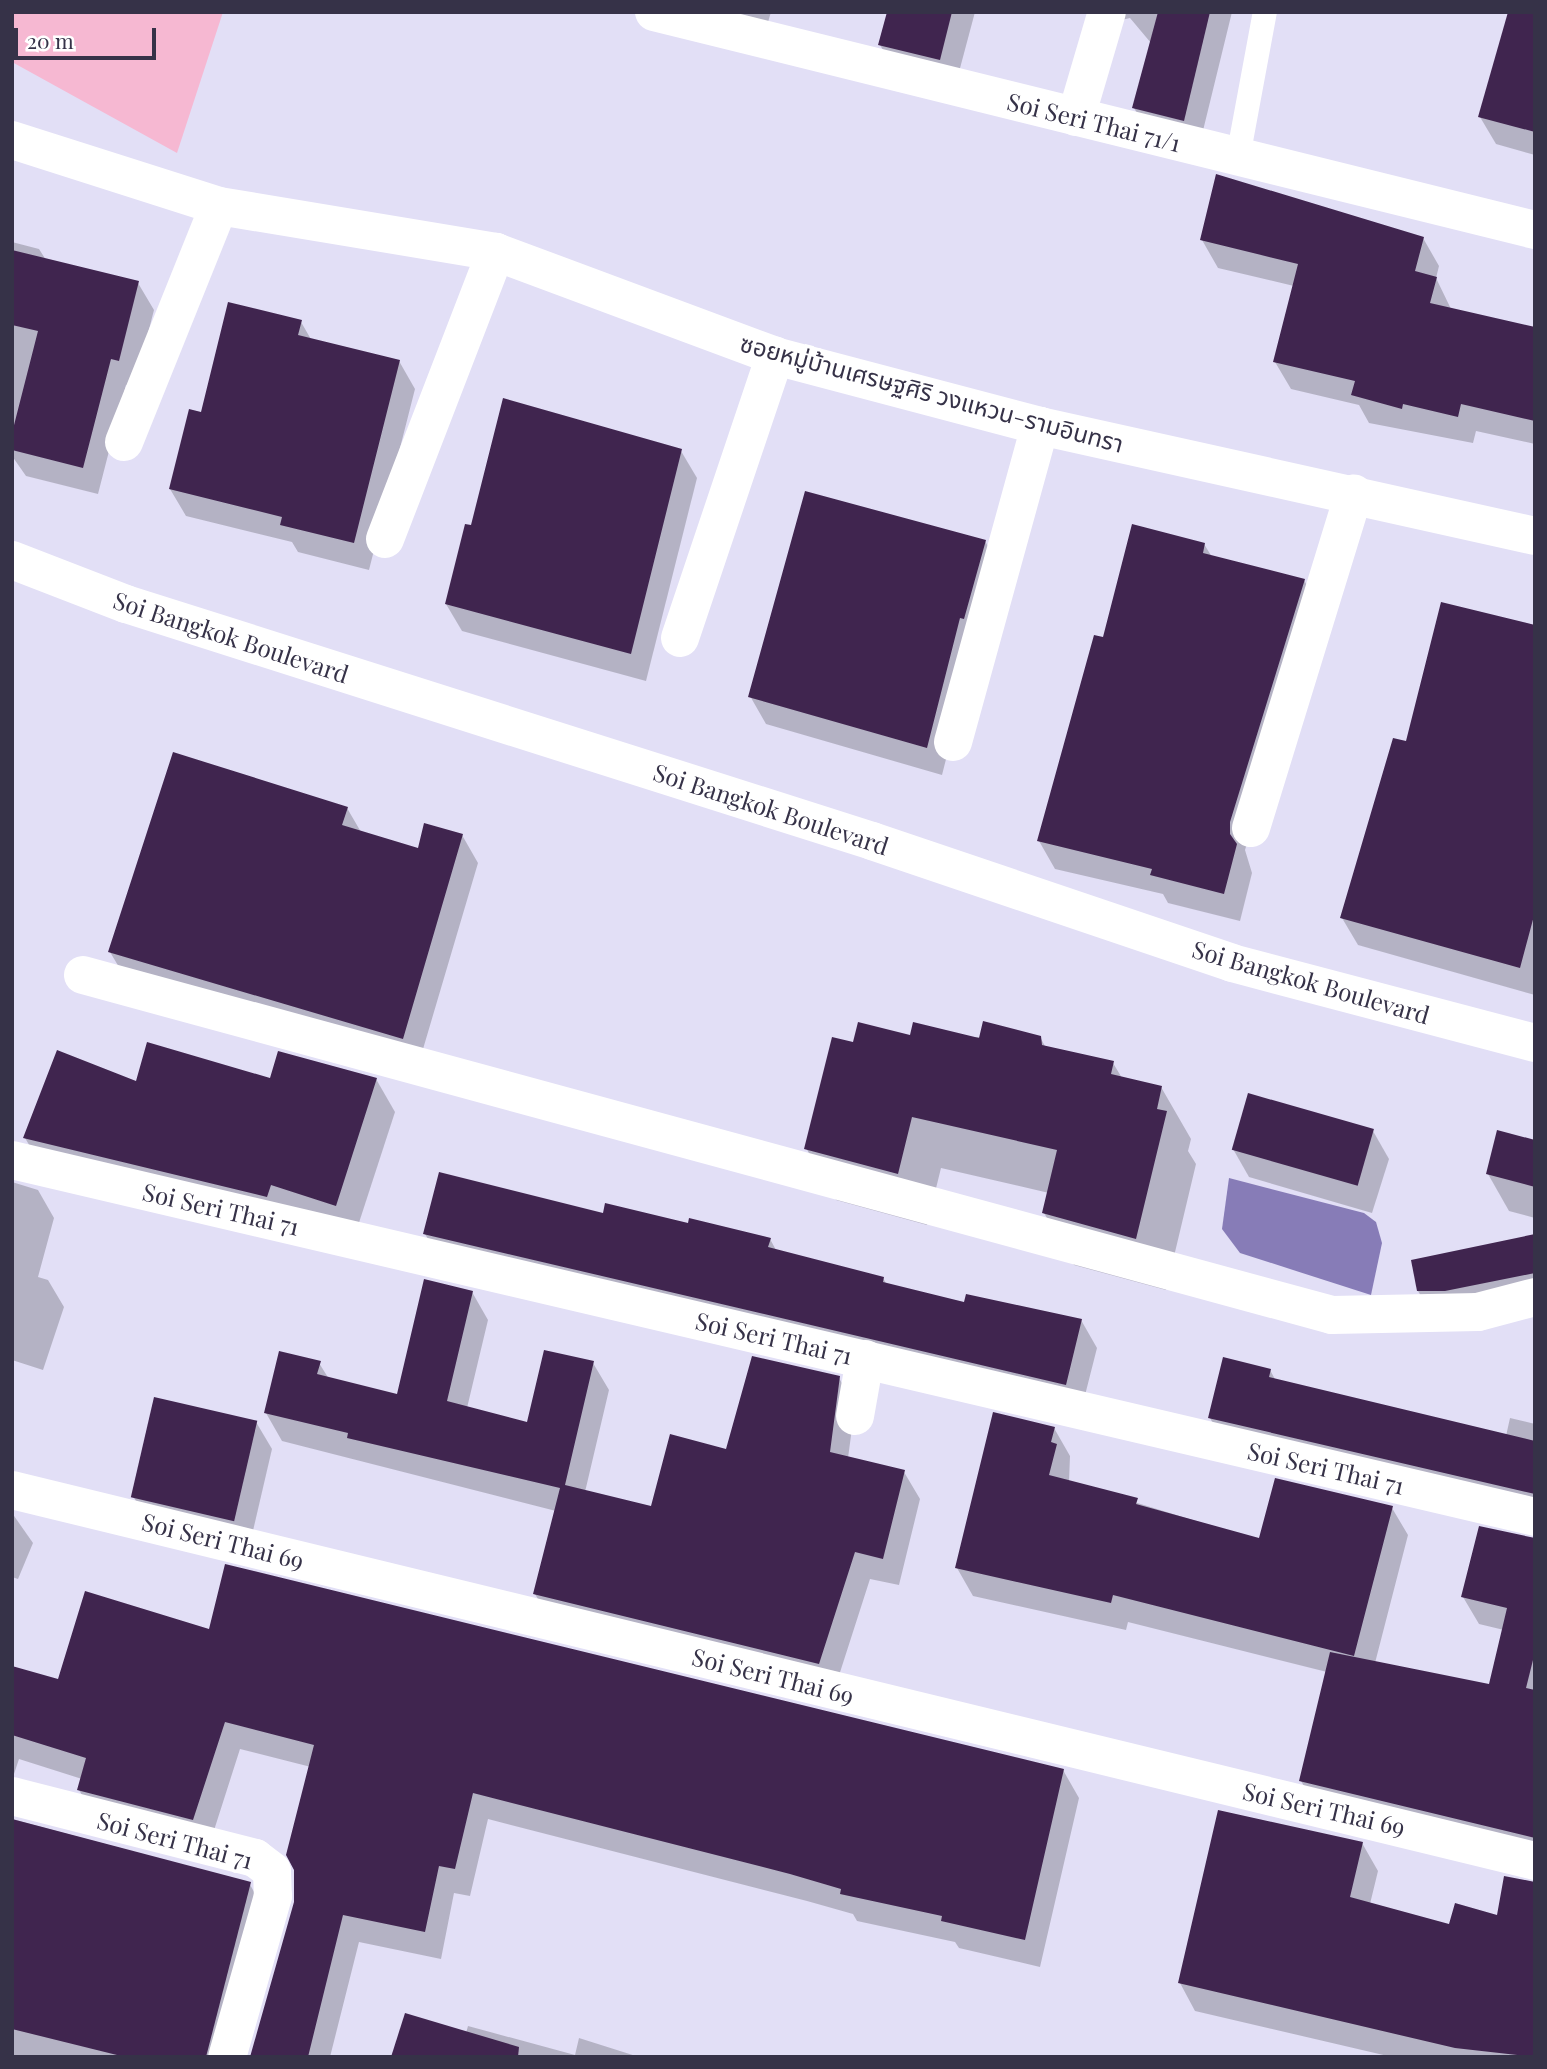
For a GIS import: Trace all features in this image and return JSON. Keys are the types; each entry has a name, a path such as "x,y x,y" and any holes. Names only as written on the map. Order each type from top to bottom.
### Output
{"street":[{"name":"Soi Seri Thai 71/1","path":"654,12 1535,230"},
{"path":"1076,117 1108,12"},
{"name":"ซอยหมู่บ้านเศรษฐศิริ วงแหวน-รามอินทรา","path":"12,140 219,206 496,252 775,356 1040,426 1535,536"},
{"path":"124,442 219,206"},
{"path":"385,539 496,252"},
{"path":"680,638 775,356"},
{"path":"953,742 1040,426"},
{"path":"1251,828 1354,494"},
{"name":"Soi Bangkok Boulevard","path":"12,560 126,604 872,841 1232,963 1535,1043"},
{"path":"83,975 1332,1315 1478,1312 1535,1297"},
{"name":"Soi Seri Thai 71","path":"12,1160 1535,1517"},
{"path":"855,1416 865,1359"},
{"name":"Soi Seri Thai 69","path":"12,1490 1535,1861"},
{"name":"Soi Seri Thai 71","path":"12,1796 256,1858 272,1871 273,1896 227,2057"}],"lane":[{"path":"1238,157 1265,12"}],"shaded area":[{"path":"12,12 223,12 177,153 12,62"},
{"path":"1229,1178 1364,1213 1376,1222 1382,1243 1371,1295 1240,1253 1222,1229"}],"building":[{"path":"887,12 952,12 940,60 878,45"},
{"path":"1158,12 1210,12 1184,121 1132,108"},
{"path":"1508,12 1535,12 1535,132 1478,117"},
{"path":"1216,174 1424,237 1415,271 1437,277 1430,303 1535,327 1535,421 1461,404 1458,417 1403,404 1402,409 1351,395 1355,381 1273,362 1298,264 1200,240"},
{"path":"12,250 139,281 119,361 111,359 83,468 12,450 12,433 38,331 12,325"},
{"path":"228,302 302,320 298,335 400,360 354,543 280,525 282,517 169,489 189,409 201,412"},
{"path":"503,398 682,449 631,654 445,604 465,524 471,525"},
{"path":"805,491 986,540 964,619 960,618 927,748 748,697"},
{"path":"1132,524 1205,543 1203,553 1305,579 1230,822 1230,834 1237,844 1224,894 1150,875 1152,869 1037,841 1094,635 1103,637"},
{"path":"1441,602 1535,625 1535,912 1520,968 1340,918 1393,738 1406,741"},
{"path":"173,752 348,807 342,825 418,848 424,823 463,834 403,1039 108,952"},
{"path":"983,1021 1041,1036 1042,1045 1114,1061 1111,1074 1162,1086 1157,1109 1167,1111 1136,1239 1042,1213 1057,1150 912,1117 898,1174 804,1149 832,1037 853,1042 858,1022 910,1035 913,1022 979,1038"},
{"path":"147,1042 270,1078 278,1051 377,1078 336,1206 271,1185 267,1197 23,1138 57,1050 136,1081"},
{"path":"1248,1093 1374,1129 1358,1186 1232,1150"},
{"path":"1497,1130 1535,1140 1535,1187 1486,1174"},
{"path":"439,1172 603,1213 605,1203 688,1223 689,1218 771,1238 768,1247 884,1277 883,1282 964,1302 966,1294 1082,1319 1066,1385 423,1234"},
{"path":"1535,1234 1535,1273 1445,1291 1417,1291 1411,1260"},
{"path":"424,1279 473,1291 447,1401 527,1422 544,1350 594,1361 565,1485 651,1506 670,1434 726,1449 752,1356 840,1376 830,1452 905,1470 883,1559 855,1552 819,1664 533,1594 560,1488 347,1438 348,1433 264,1413 279,1351 321,1361 317,1374 397,1394"},
{"path":"1223,1357 1271,1369 1269,1377 1535,1441 1535,1494 1208,1418"},
{"path":"154,1397 257,1421 234,1521 131,1497"},
{"path":"993,1412 1055,1427 1051,1442 1057,1444 1049,1475 1138,1498 1136,1504 1259,1538 1275,1478 1393,1506 1354,1656 1113,1595 1111,1603 955,1568"},
{"path":"1479,1526 1535,1538 1535,1652 1526,1688 1535,1690 1535,1838 1299,1781 1330,1652 1489,1684 1507,1608 1461,1597"},
{"path":"225,1564 1064,1769 1025,1940 941,1921 942,1916 840,1894 841,1889 790,1874 473,1793 455,1869 439,1866 425,1932 343,1915 308,2057 250,2057 294,1902 294,1870 286,1855 314,1745 225,1722 193,1820 77,1790 86,1758 12,1735 12,1666 58,1679 85,1591 209,1629"},
{"path":"1218,1810 1363,1842 1350,1897 1449,1924 1455,1903 1497,1915 1504,1876 1535,1882 1535,2057 1455,2048 1178,1983"},
{"path":"12,1819 251,1882 206,2057 125,2057 12,2029"},
{"path":"405,2013 519,2047 518,2057 391,2057"}]}
